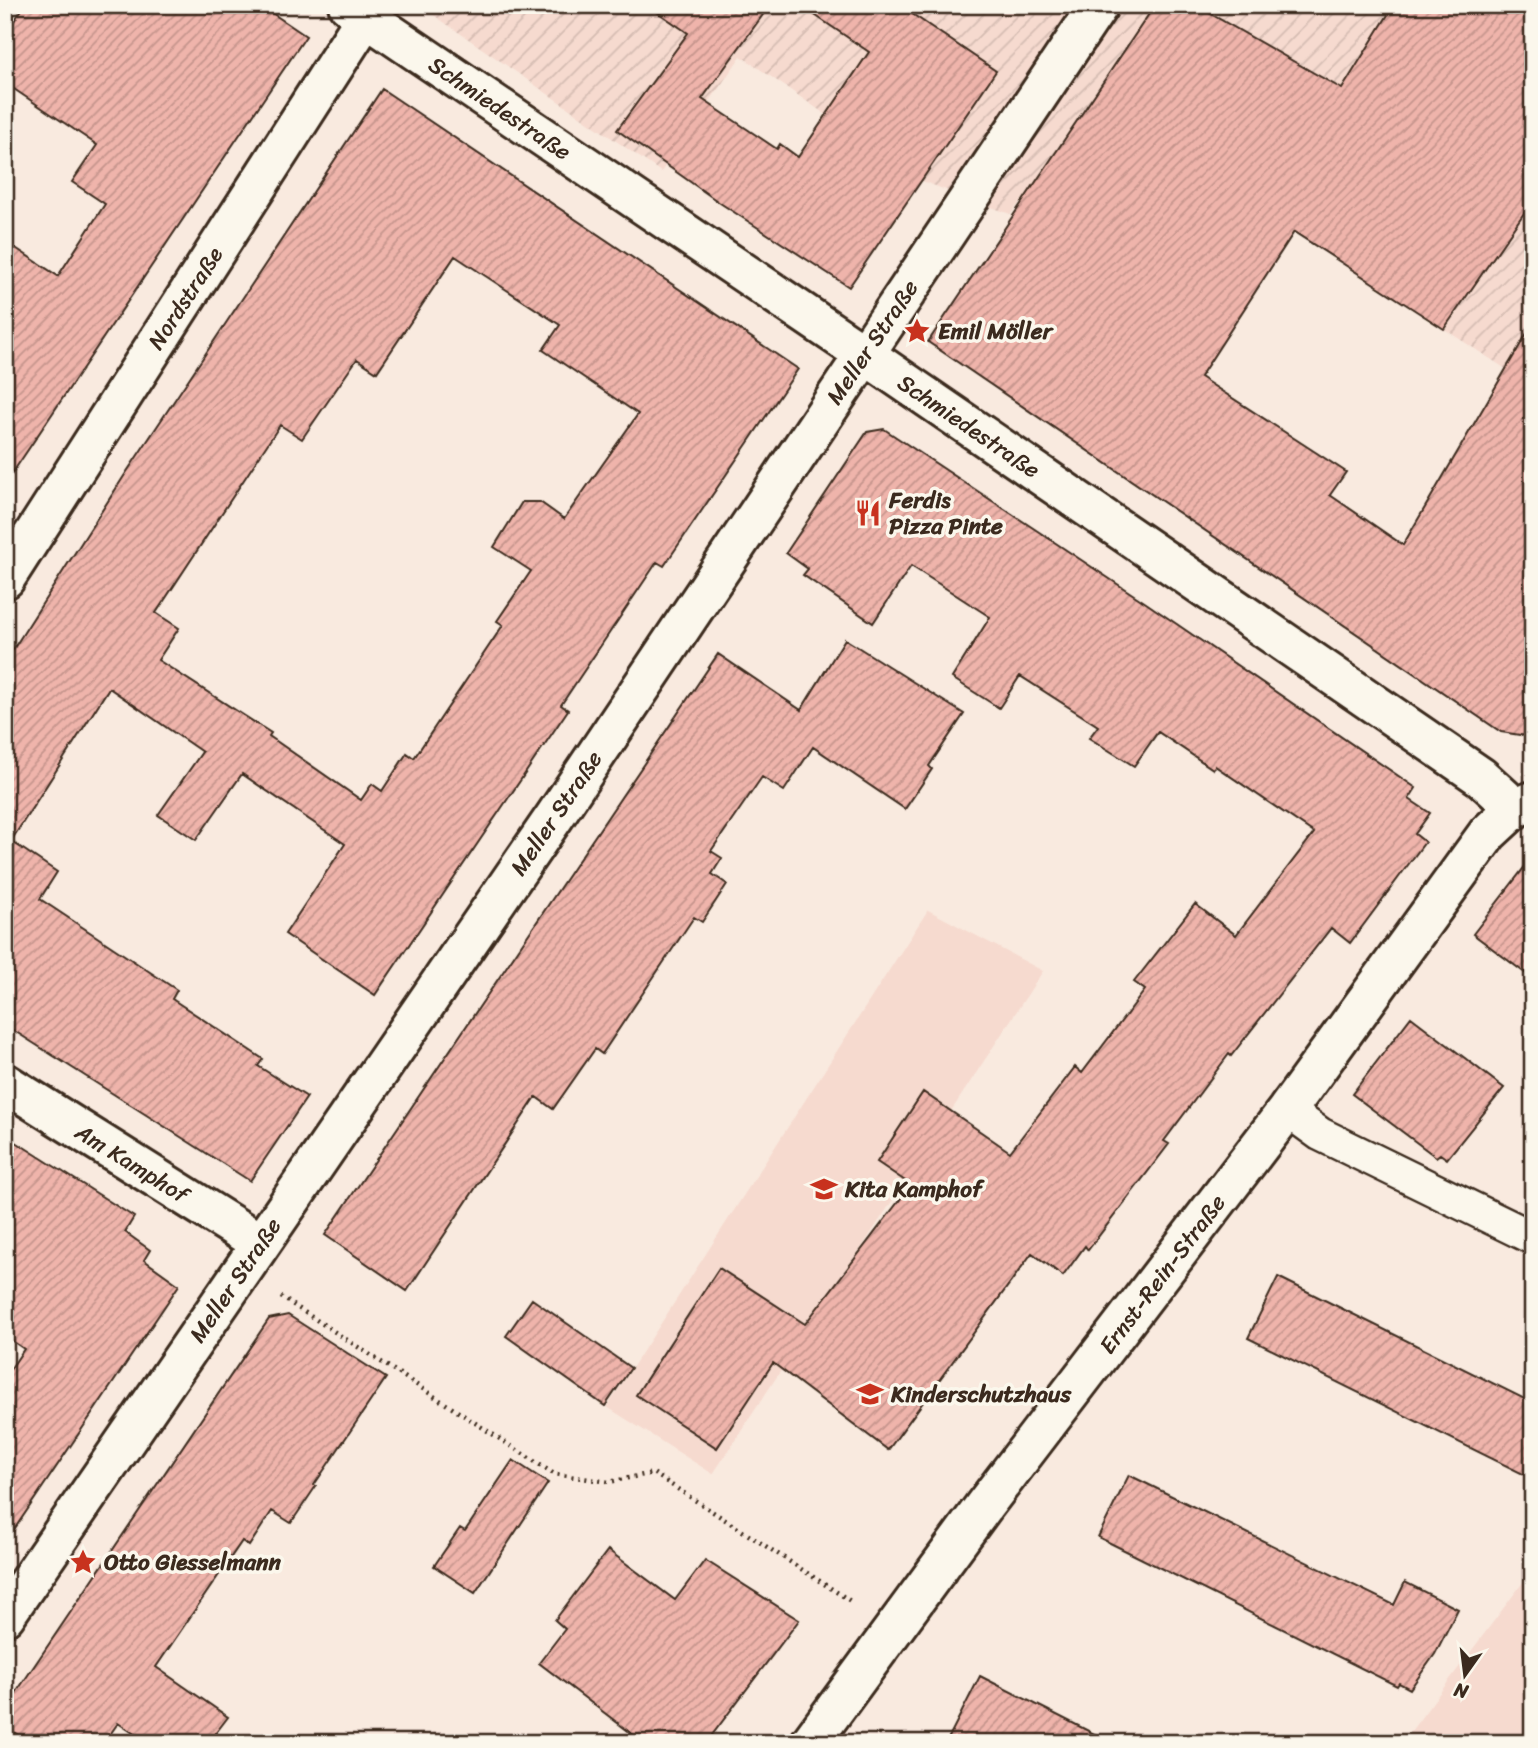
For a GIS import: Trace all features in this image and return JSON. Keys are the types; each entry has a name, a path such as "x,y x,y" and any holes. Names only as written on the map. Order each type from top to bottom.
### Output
{"street":[{"name":"Meller Straße","path":"5,1616 555,816 1099,5"},
{"name":"Schmiedestraße","path":"357,11 1524,805"},
{"name":"Nordstraße","path":"5,579 357,11"},
{"name":"Ernst-Rein-Straße","path":"828,1736 894,1629 992,1495 1287,1110 1488,833 1524,805"},
{"name":"Am Kamphof","path":"5,1083 251,1257"}],"lane":[{"path":"1287,1110 1320,1134 1533,1238"}],"path":[{"path":"251,1257 554,1474 609,1482 653,1474 894,1629"}],"shaded area":[{"path":"419,5 1533,5 1533,324 1506,369 1294,232 1026,196 1010,214 922,181 741,56 661,172"},
{"name":"Kita Kamphof","path":"928,910 1043,971 713,1474 607,1407"},
{"path":"1533,1569 1533,1743 1402,1743"}],"building":[{"path":"25,5 260,5 306,36 5,484 5,241 58,276 105,204 72,182 97,145 5,83 5,34"},
{"path":"647,5 770,5 702,99 777,149 780,144 798,157 869,52 800,5 899,5 996,71 849,287 720,203 617,130 688,33"},
{"path":"1155,5 1195,5 1342,89 1394,5 1533,5 1533,200 1444,329 1294,232 1200,377 1346,472 1330,495 1403,545 1533,323 1533,737 1501,732 928,342"},
{"path":"382,89 798,369 664,566 657,562 561,705 568,710 375,995 285,934 345,844 242,774 196,840 158,815 202,752 109,688 11,841 57,872 40,899 177,990 172,999 263,1059 258,1066 307,1097 250,1181 5,1025 5,662 126,473","holes":["455,256 560,325 543,350 638,414 564,519 540,502 522,502 494,547 531,571 497,621 503,625 414,758 407,753 382,791 372,784 361,800 269,736 271,733 158,660 179,628 156,613 280,425 302,439 357,359 377,372"]},
{"path":"884,429 1146,603 1416,788 1409,799 1430,813 1415,834 1425,842 1350,943 1331,928 1231,1056 1229,1054 1164,1141 1169,1144 1088,1250 1085,1246 1063,1276 1032,1253 888,1450 773,1363 717,1448 636,1395 719,1268 805,1324 911,1185 877,1162 923,1092 1010,1152 1075,1067 1082,1073 1145,990 1134,982 1195,904 1236,935 1314,833 1215,766 1213,769 1158,732 1134,766 1089,738 1098,726 1020,676 999,708 952,678 990,617 911,566 873,623 803,575 808,569 786,553 867,432"},
{"path":"845,639 964,714 929,766 932,769 905,809 813,747 784,791 762,777 711,851 722,858 712,874 727,884 702,922 694,917 602,1054 595,1049 553,1109 536,1097 407,1291 325,1235 718,654 801,710"},
{"path":"1533,856 1533,979 1473,934"},
{"path":"1411,1017 1504,1088 1447,1159 1440,1154 1436,1157 1352,1094"},
{"path":"5,1135 134,1217 125,1232 150,1250 144,1260 179,1285 5,1543 5,1377 24,1349 5,1336"},
{"path":"1278,1277 1533,1403 1533,1479 1248,1338"},
{"path":"532,1299 631,1368 605,1406 506,1336"},
{"path":"288,1315 386,1378 291,1523 272,1511 249,1546 242,1541 156,1667 228,1717 208,1743 148,1743 118,1723 104,1743 30,1743 5,1726 5,1709 269,1319"},
{"path":"513,1460 548,1483 475,1593 434,1566 460,1528 465,1531"},
{"path":"1129,1475 1394,1605 1405,1582 1458,1609 1435,1654 1410,1689 1399,1683 1397,1686 1098,1537"},
{"path":"608,1550 675,1600 705,1560 799,1620 706,1743 644,1743 539,1663 565,1629 555,1620"},
{"path":"980,1676 1112,1743 946,1743"}],"place":[{"name":"Emil Möller","path":"917,331"},
{"name":"Ferdis Pizza Pinte","path":"868,513"},
{"name":"Kita Kamphof","path":"824,1189"},
{"name":"Kinderschutzhaus","path":"870,1394"},
{"name":"Otto Giesselmann","path":"83,1562"}]}
